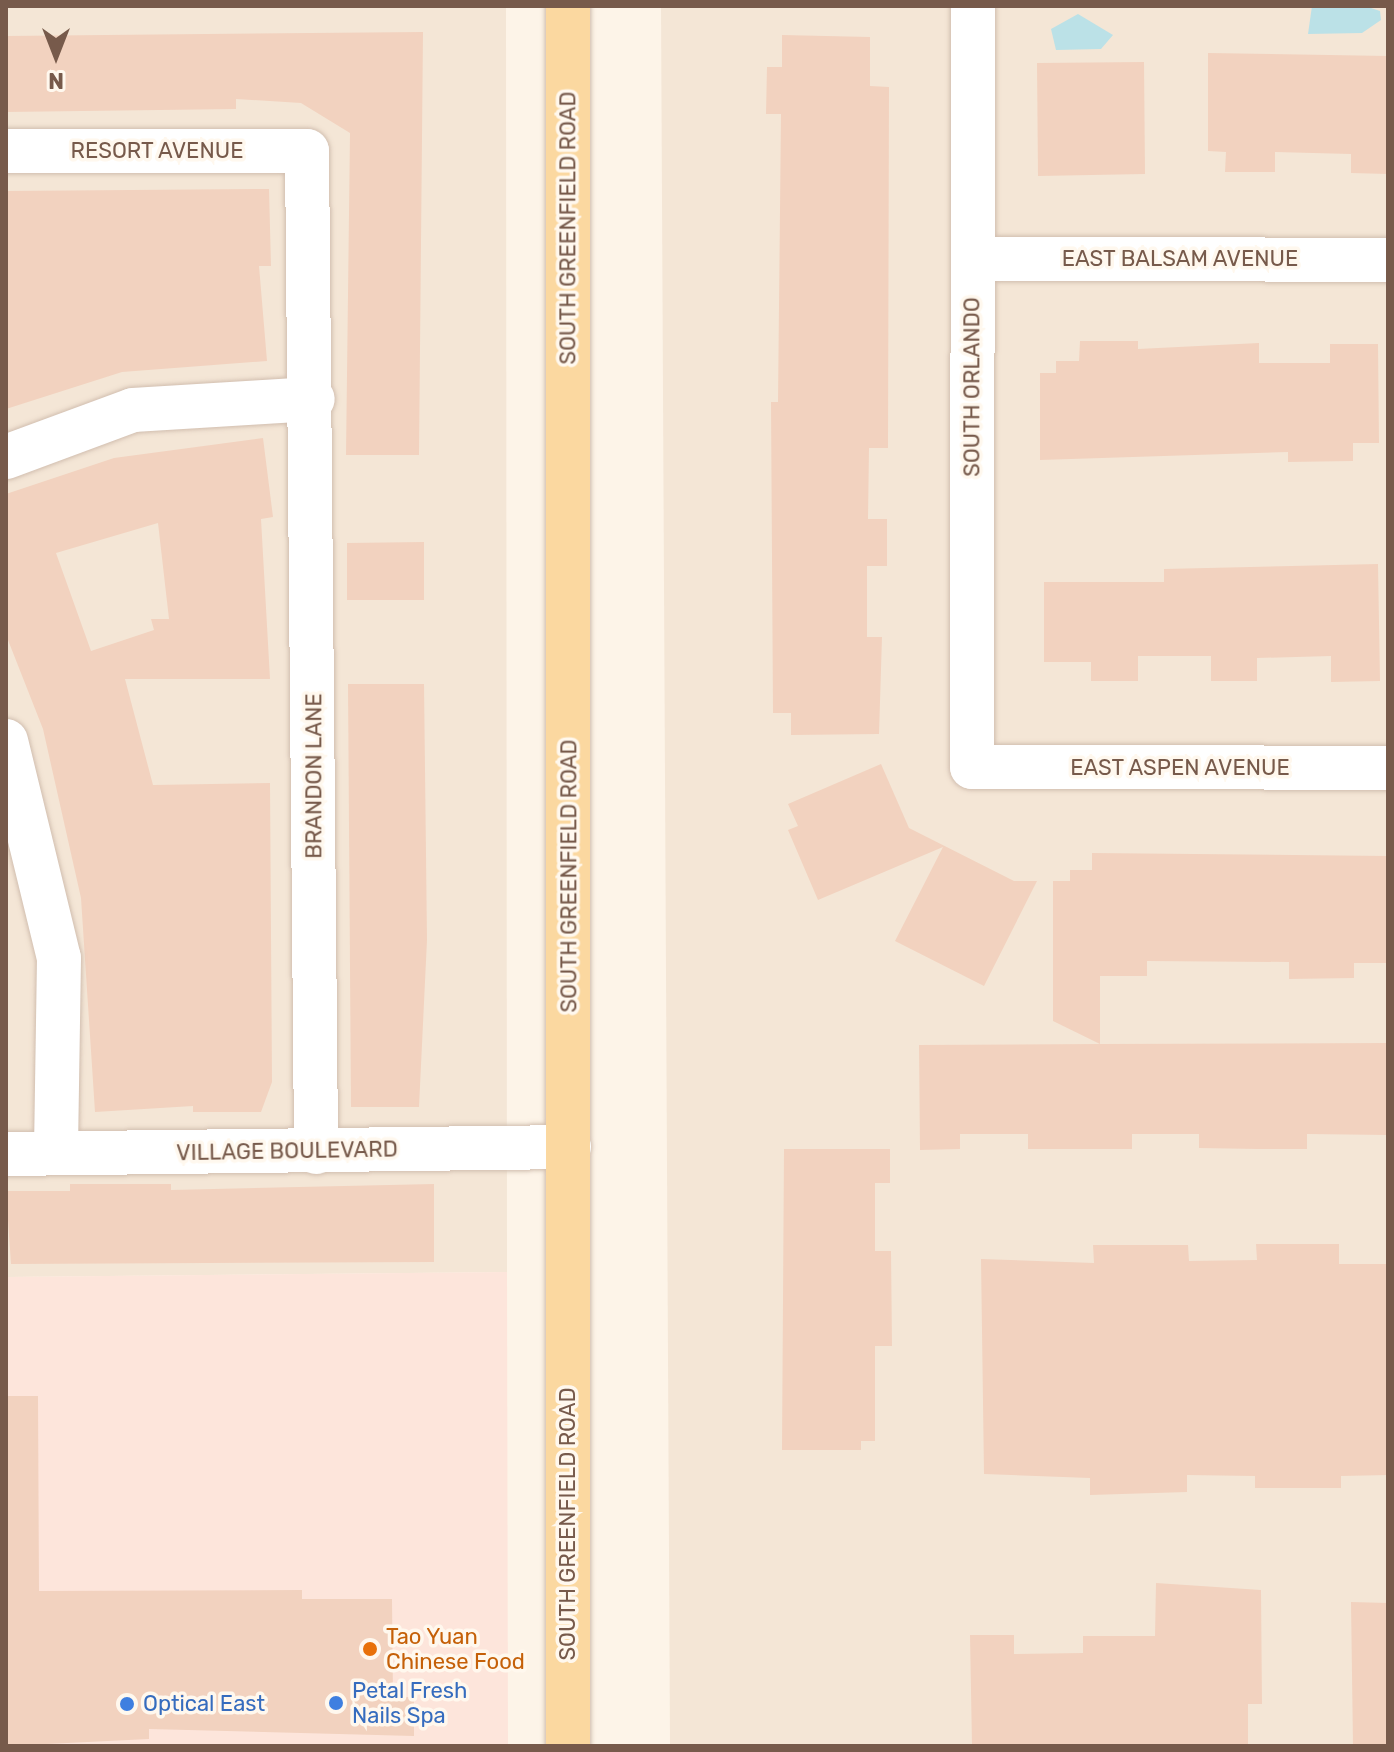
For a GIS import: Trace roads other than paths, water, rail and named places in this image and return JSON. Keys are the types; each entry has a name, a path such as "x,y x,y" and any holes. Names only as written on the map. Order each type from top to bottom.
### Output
{"main road":[{"name":"SOUTH GREENFIELD ROAD","path":"568,6 568,1746"}],"street":[{"name":"SOUTH ORLANDO","path":"972,767 973,6"},
{"name":"RESORT AVENUE","path":"6,151 307,151"},
{"name":"BRANDON LANE","path":"307,151 313,399 316,1152"},
{"name":"EAST BALSAM AVENUE","path":"973,259 1388,260"},
{"path":"6,457 133,410 313,399"},
{"path":"6,741 59,958 56,1152"},
{"name":"EAST ASPEN AVENUE","path":"972,767 1388,768"},
{"name":"VILLAGE BOULEVARD","path":"6,1154 569,1147"}],"water":[{"path":"1312,6 1365,6 1380,11 1381,20 1362,33 1308,34"},
{"path":"1078,14 1113,35 1101,49 1056,50 1051,29"}],"place":[{"name":"Tao Yuan Chinese Food","path":"370,1649"},
{"name":"Petal Fresh Nails Spa","path":"336,1703"},
{"name":"Optical East","path":"127,1704"}]}
